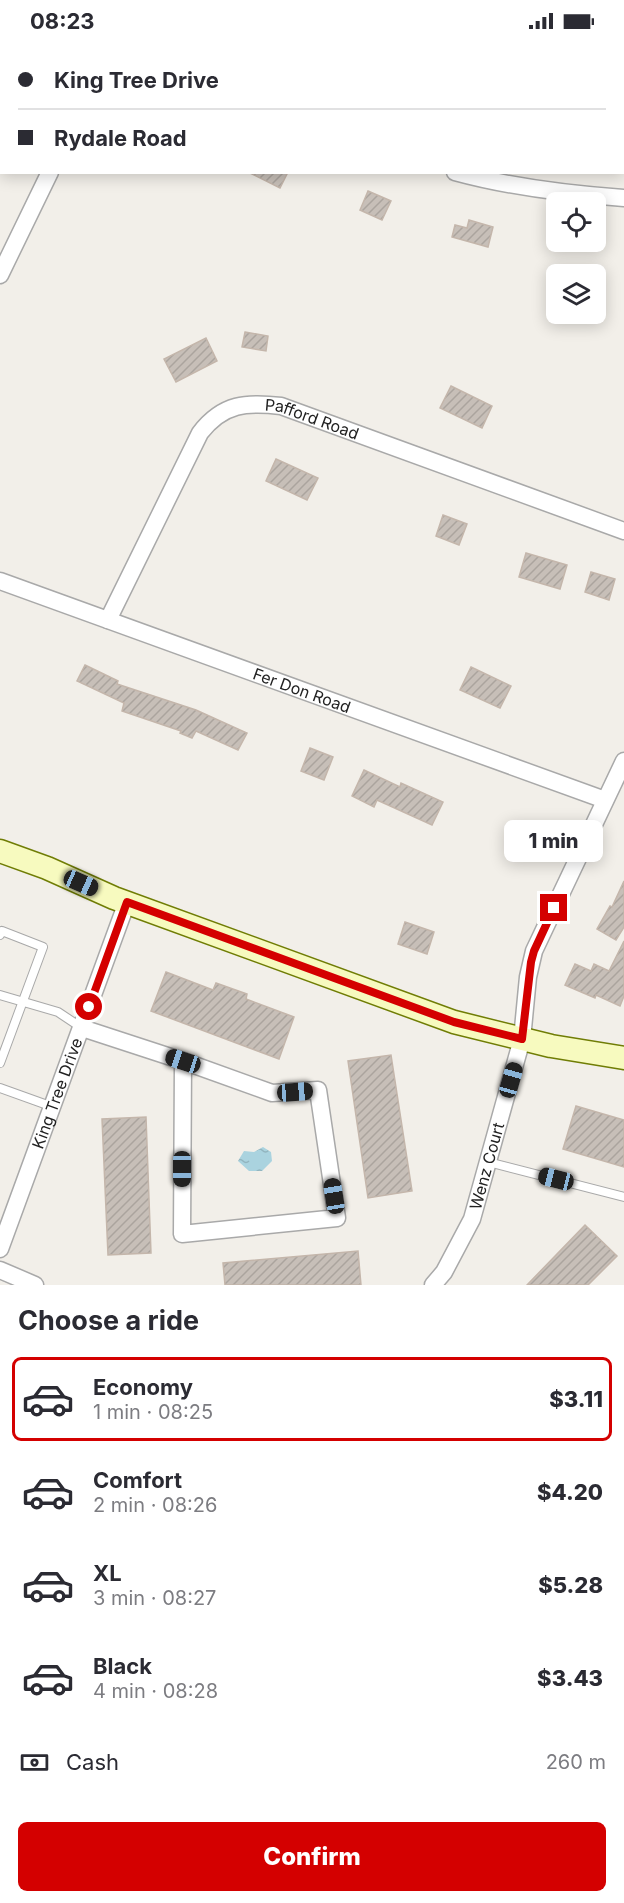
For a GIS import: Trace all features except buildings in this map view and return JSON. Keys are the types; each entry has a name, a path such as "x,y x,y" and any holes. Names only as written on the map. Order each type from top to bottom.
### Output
{"street":[{"path":"0,275 49,174"},
{"path":"463,174 497,182 624,198"},
{"name":"Pafford Road","path":"108,620 200,433 214,417 227,409 249,404 281,406 624,531"},
{"name":"Fer Don Road","path":"0,581 605,800"},
{"name":"Wenz Court","path":"433,1285 444,1272 472,1219 522,1039 528,977 534,951 624,761"},
{"path":"0,851 127,902 454,1022 522,1039 624,1058"},
{"name":"King Tree Drive","path":"0,1249 127,902"},
{"path":"82,1028 183,1061 272,1093 318,1090 337,1218 182,1234 183,1061"},
{"path":"0,1270 35,1285"}],"lane":[{"path":"0,935 2,931 43,947 0,1063"},
{"path":"0,995 58,1012 82,1028"},
{"path":"0,1088 53,1107"},
{"path":"488,1162 624,1197"}],"water":[{"path":"263,1147 271,1152 272,1161 262,1171 249,1171 238,1161 244,1151 254,1152"}],"route":[{"path":"89,1007 127,902 454,1022 522,1039 531,962 554,908"}]}
